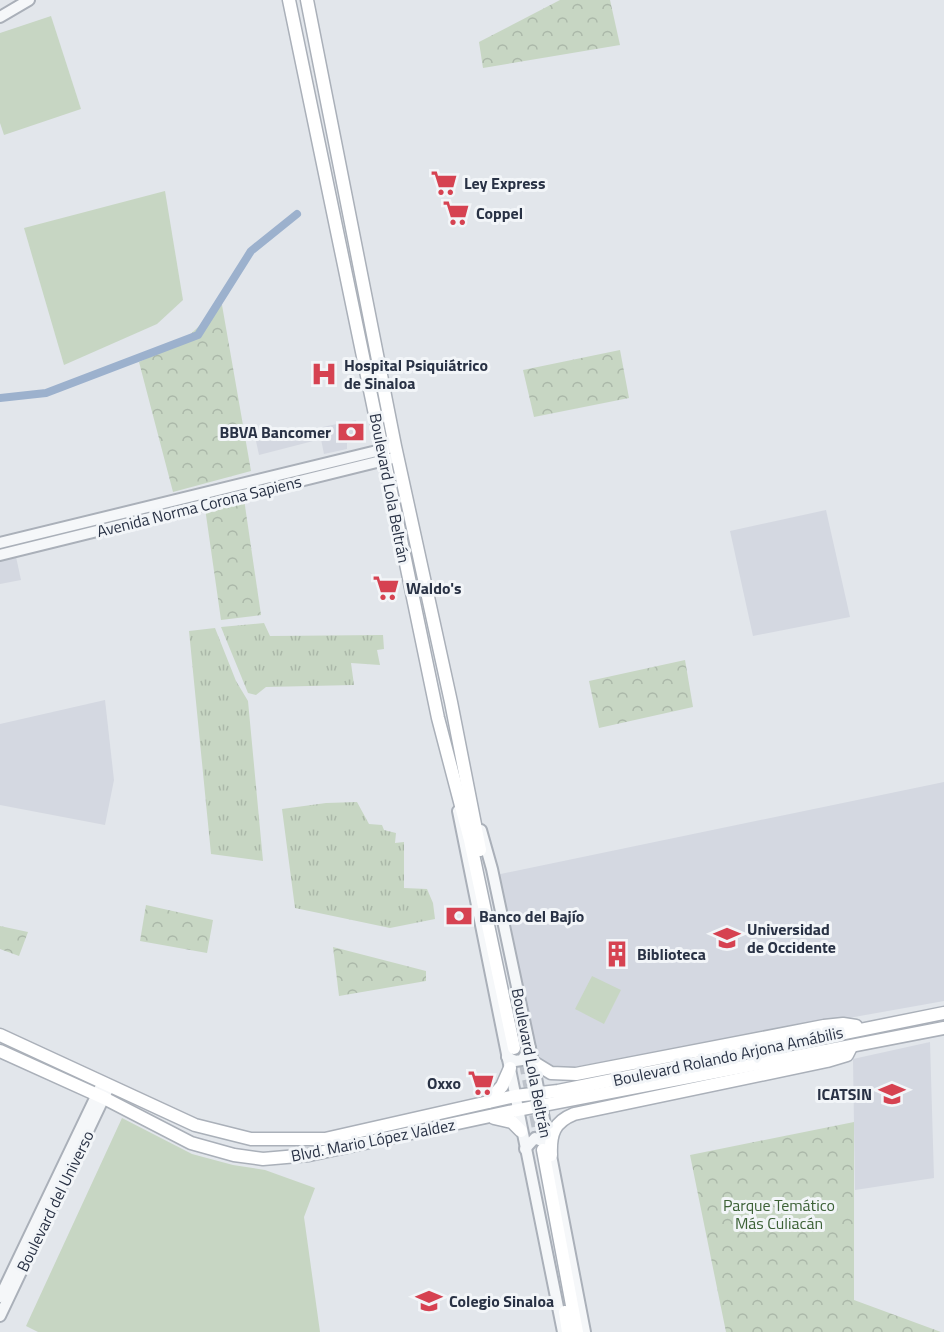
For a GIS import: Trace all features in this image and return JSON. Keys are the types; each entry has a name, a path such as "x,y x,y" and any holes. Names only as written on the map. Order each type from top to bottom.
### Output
{"main road":[{"name":"Boulevard Lola Beltrán","path":"289,0 457,799 470,840 517,1053"},
{"name":"Boulevard Lola Beltrán","path":"307,0 397,452 471,797 517,1053"},
{"name":"Boulevard Rolando Arjona Amábilis","path":"517,1110 539,1100 867,1027 944,1013"},
{"path":"533,1062 551,1073 568,1075 824,1026 843,1024 867,1027"},
{"name":"Boulevard Rolando Arjona Amábilis","path":"514,1096 539,1100 944,1028"},
{"name":"Blvd. Mario López Valdez","path":"0,1035 195,1125 221,1134 273,1141 325,1138 514,1096"},
{"path":"540,1150 560,1121 574,1114 827,1061 847,1055 852,1046"},
{"name":"Blvd. Mario López Valdez","path":"0,1051 100,1097 191,1143 234,1155 263,1159 309,1155 517,1110"},
{"path":"487,1102 500,1090 517,1053"},
{"path":"487,1117 507,1120 521,1131"},
{"name":"Boulevard Lola Beltrán","path":"540,1150 568,1332"},
{"name":"Boulevard Lola Beltrán","path":"540,1150 577,1332"}],"street":[{"path":"0,17 29,0"},
{"name":"Avenida Norma Corona Sapiens","path":"0,543 397,452"},
{"name":"Avenida Norma Corona Sapiens","path":"0,555 383,455"},
{"name":"Boulevard Lola Beltrán","path":"562,1332 540,1150 539,1100 533,1062 517,1053 514,1096 521,1131 540,1150 585,1332"},
{"name":"Boulevard del Universo","path":"0,1316 106,1084"},
{"name":"Boulevard del Universo","path":"0,1296 100,1097"}],"shaded area":[{"path":"356,420 360,441 347,443 347,449 324,454 321,439 259,455 256,441"},
{"path":"826,510 850,617 753,636 730,531"},
{"path":"15,552 21,580 0,584 0,555"},
{"path":"105,700 114,780 105,825 0,805 0,724"},
{"name":"Universidad de Occidente","path":"944,782 944,1001 540,1073 496,875"},
{"name":"ICATSIN","path":"930,1042 934,1178 855,1190 853,1059"}],"green space":[{"path":"560,0 610,0 620,45 483,68 479,42"},
{"path":"51,16 81,109 4,135 0,123 0,33"},
{"path":"165,191 183,300 157,324 64,365 24,228"},
{"path":"222,305 251,471 173,492 139,362 182,342"},
{"path":"620,350 629,398 534,417 523,370"},
{"path":"244,499 261,615 221,620 205,508"},
{"path":"264,623 270,636 383,635 384,649 377,650 380,665 351,663 354,685 266,687 256,695 248,693 221,627"},
{"path":"215,628 236,681 248,701 263,861 211,854 189,631"},
{"path":"685,660 693,707 599,728 589,681"},
{"path":"357,802 369,824 382,825 384,830 396,833 395,843 404,842 404,888 427,889 433,903 435,919 390,928 295,908 282,809 326,803"},
{"path":"146,905 213,920 207,953 140,941"},
{"path":"0,926 28,932 19,956 0,949"},
{"path":"333,947 426,971 426,981 339,996"},
{"path":"592,976 621,990 604,1024 575,1009"},
{"path":"122,1118 192,1154 233,1165 265,1170 315,1188 304,1217 320,1332 38,1332 26,1326"},
{"name":"Parque Temático Más Culiacán","path":"854,1122 854,1300 941,1332 726,1332 690,1155"}],"waterway":[{"path":"0,398 46,393 198,335 251,251 297,214"}],"tunnel":[{"path":"521,1044 542,1149"}],"place":[{"name":"Ley Express","path":"444,183"},
{"name":"Coppel","path":"456,213"},
{"name":"Hospital Psiquiátrico de Sinaloa","path":"324,374"},
{"name":"BBVA Bancomer","path":"351,432"},
{"name":"Waldo's","path":"386,588"},
{"name":"Banco del Bajío","path":"459,916"},
{"name":"Universidad de Occidente","path":"727,938"},
{"name":"Biblioteca","path":"617,954"},
{"name":"Oxxo","path":"481,1083"},
{"name":"ICATSIN","path":"892,1094"},
{"name":"Colegio Sinaloa","path":"429,1301"}]}
